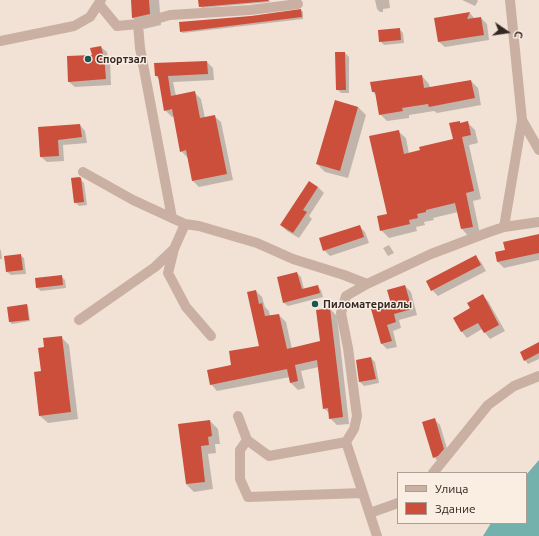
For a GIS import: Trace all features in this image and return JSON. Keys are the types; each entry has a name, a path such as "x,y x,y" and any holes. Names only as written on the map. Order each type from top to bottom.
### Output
{"street":[{"path":"504,227 522,120 510,0"},
{"path":"0,41 74,26 90,17 100,2 117,26 138,24 170,15 250,10 298,4"},
{"path":"138,24 140,48 172,218"},
{"path":"522,120 539,150"},
{"path":"83,172 133,200 185,224 199,226 257,243 293,259 367,284"},
{"path":"238,416 246,440 269,456 346,442 354,429 357,416 348,348 341,313 346,296 367,284 431,254 504,227 539,222"},
{"path":"185,224 174,249 168,273 186,307 211,336"},
{"path":"80,320 155,267 174,249"},
{"path":"434,472 488,405 514,386 539,376"},
{"path":"246,440 240,450 240,479 248,497 362,493"},
{"path":"346,442 377,536"},
{"path":"370,513 397,503"}],"water":[{"path":"539,460 539,536 483,536 490,524 527,524 527,474"}],"building":[{"path":"131,0 149,0 150,14 132,18"},
{"path":"198,0 268,0 269,1 199,7"},
{"path":"301,9 302,17 180,32 179,22 251,16"},
{"path":"470,12 467,19 481,17 484,35 438,42 434,18"},
{"path":"400,28 401,40 379,42 378,30"},
{"path":"101,46 104,54 106,79 68,82 67,56 92,55 90,48"},
{"path":"335,52 345,52 346,90 336,90"},
{"path":"207,61 208,74 168,76 171,96 195,91 200,118 215,115 227,174 192,181 186,150 180,152 172,109 164,111 158,76 155,76 154,63"},
{"path":"422,75 424,88 471,80 475,98 429,107 428,104 402,108 403,111 379,115 375,92 372,92 370,82"},
{"path":"335,100 358,107 340,171 316,164"},
{"path":"460,121 460,123 468,121 471,135 462,137 474,191 466,193 473,227 461,229 455,203 426,210 426,212 417,214 418,218 409,220 410,224 380,231 377,216 387,214 369,136 399,130 404,154 420,150 419,147 453,139 449,123"},
{"path":"80,124 82,137 58,140 59,156 40,157 38,127"},
{"path":"71,178 81,178 84,202 74,203"},
{"path":"309,181 318,187 303,210 307,212 293,233 280,225"},
{"path":"360,225 364,237 323,251 319,238"},
{"path":"539,234 539,253 497,262 495,252 505,250 503,242"},
{"path":"21,254 23,270 6,272 4,256"},
{"path":"476,255 481,265 431,291 426,281"},
{"path":"297,272 302,289 318,285 320,293 283,303 277,277"},
{"path":"62,275 63,285 36,288 35,278"},
{"path":"405,285 412,309 394,314 396,322 387,325 392,341 381,344 371,309 391,304 387,290"},
{"path":"256,290 259,304 262,303 265,316 279,314 287,349 320,341 316,310 330,308 343,417 329,419 328,408 323,409 317,360 295,365 298,381 290,383 287,369 210,385 207,370 231,365 229,351 259,346 247,292"},
{"path":"483,294 499,325 484,333 478,323 461,332 453,318 470,308 467,303"},
{"path":"27,304 29,320 9,322 7,307"},
{"path":"62,336 71,412 39,416 34,372 41,371 38,348 44,347 43,338"},
{"path":"539,342 539,353 524,361 520,352"},
{"path":"371,357 376,379 359,382 356,360"},
{"path":"435,418 444,449 438,456 433,458 422,422"},
{"path":"210,420 212,436 208,437 209,445 201,446 205,482 186,484 178,424"}],"place":[{"name":"Спортзал","path":"88,59"},
{"name":"Пиломатериалы","path":"315,304"}]}
